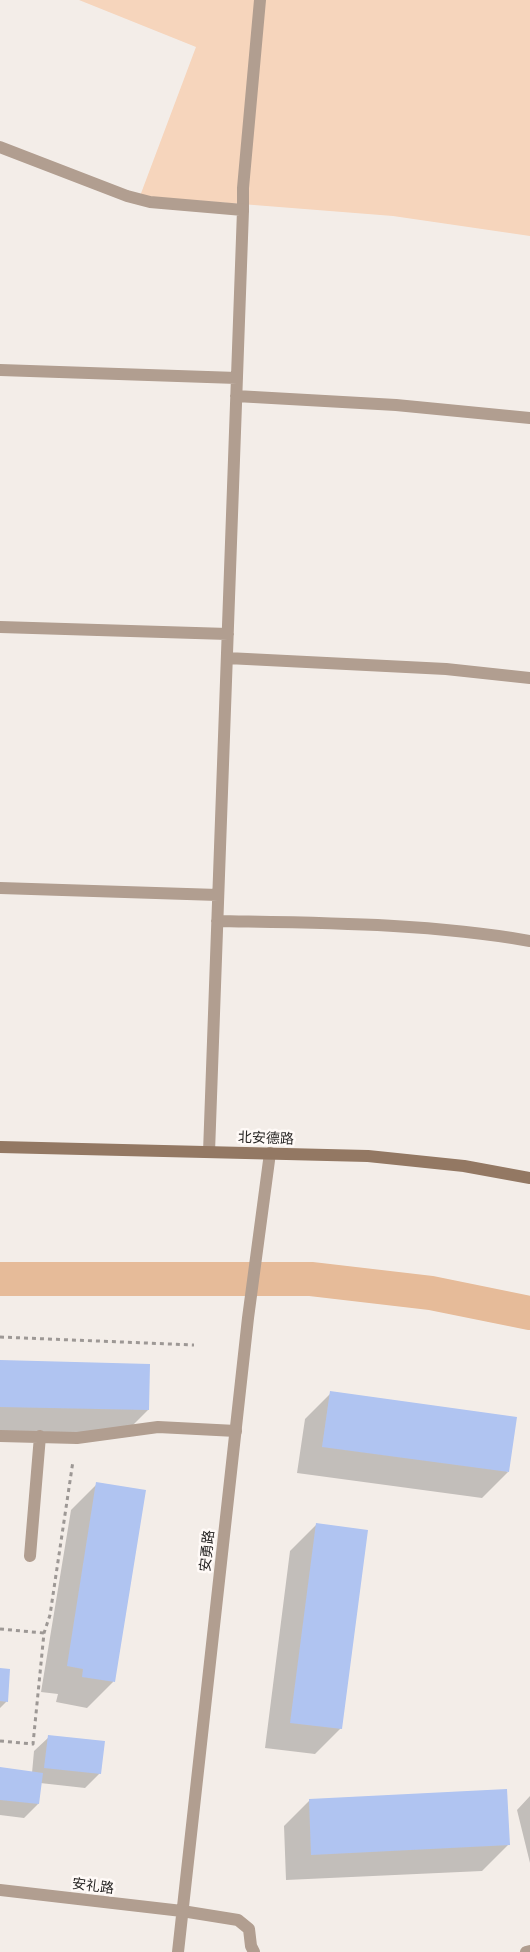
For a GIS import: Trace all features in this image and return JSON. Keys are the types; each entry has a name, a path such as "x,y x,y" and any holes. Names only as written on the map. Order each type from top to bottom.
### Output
{"street":[{"path":"209,1152 243,188 260,0"},
{"path":"0,147 127,196 150,202 243,210"},
{"path":"0,370 237,378"},
{"path":"236,396 396,405 530,418"},
{"path":"0,628 228,634"},
{"path":"227,658 446,669 530,678"},
{"path":"0,888 218,895"},
{"path":"217,921 356,924 447,930 530,941"},
{"name":"北安德路","path":"0,1147 368,1156 464,1166 530,1178"},
{"name":"安勇路","path":"178,1952 248,1318 270,1153"},
{"path":"0,1436 76,1438 158,1427 236,1431"},
{"path":"30,1556 40,1436"},
{"name":"安礼路","path":"0,1890 238,1920 249,1929 251,1946 254,1952"},
{"path":"526,1952 530,1951"}],"path":[{"path":"0,1337 194,1345"},
{"path":"0,1741 33,1744 44,1633 50,1615 76,1438"},
{"path":"0,1629 44,1633"}],"shaded area":[{"path":"79,0 530,0 530,236 393,216 140,196 196,47"}],"building":[{"path":"0,1360 150,1364 149,1410 0,1407"},
{"path":"330,1391 517,1417 509,1472 322,1447"},
{"path":"96,1482 146,1490 115,1682 82,1677 83,1669 67,1666"},
{"path":"316,1523 368,1530 342,1729 290,1723"},
{"path":"0,1668 10,1669 8,1702 0,1701"},
{"path":"48,1735 105,1741 101,1774 44,1768"},
{"path":"0,1767 43,1773 39,1804 0,1800"},
{"path":"507,1789 510,1845 311,1855 309,1799"}],"waterway":[{"path":"0,1279 311,1279 431,1293 530,1313"}]}
